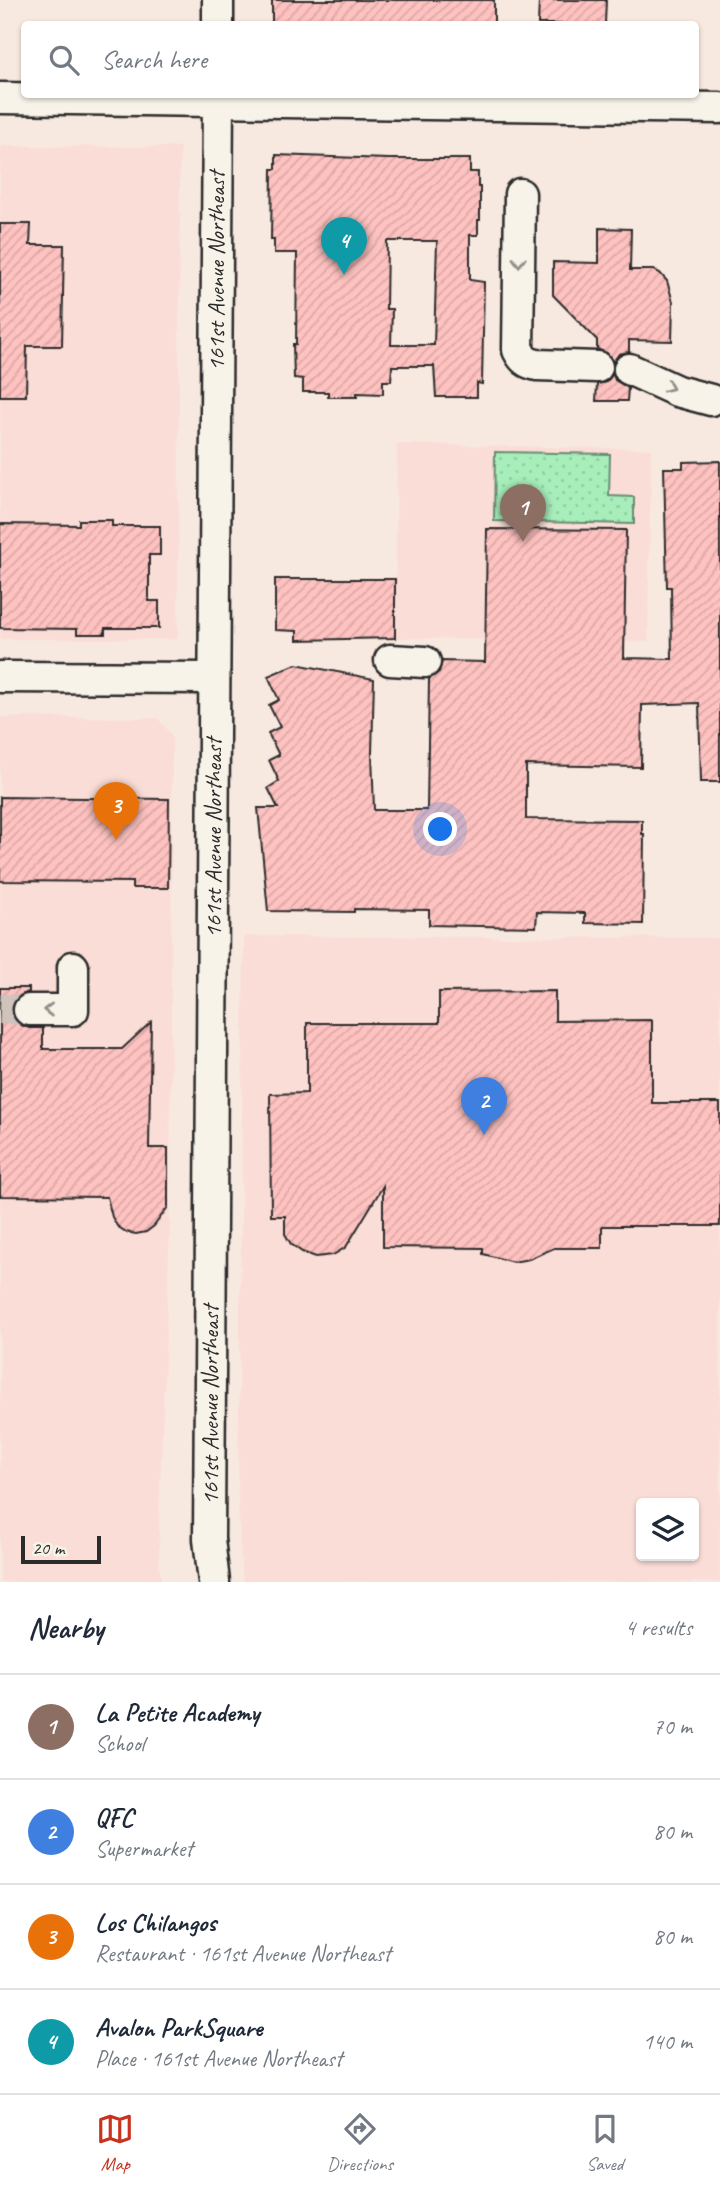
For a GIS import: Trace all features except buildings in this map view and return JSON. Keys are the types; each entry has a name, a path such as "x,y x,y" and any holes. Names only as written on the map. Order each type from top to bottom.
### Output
{"street":[{"path":"218,0 218,21"},
{"path":"0,98 21,98"},
{"name":"161st Avenue Northeast","path":"214,1582 209,1525 218,98"},
{"path":"264,98 720,108"},
{"path":"520,194 518,350 528,363 537,365 597,367"},
{"path":"629,369 677,391 711,400"},
{"path":"390,660 425,662"},
{"path":"0,677 214,678"},
{"path":"29,1010 72,1010 73,967"}],"shaded area":[{"path":"0,146 180,147 178,639 0,639"},
{"path":"397,444 651,449 648,642 395,638"},
{"path":"0,717 158,718 172,736 170,1226 159,1518 159,1565 162,1582 0,1582"},
{"path":"244,936 720,938 720,1582 244,1582 238,1496"}],"green space":[{"path":"495,452 610,454 609,496 634,497 634,524 494,521"}],"tunnel":[{"path":"0,1009 29,1010"}],"place":[{"name":"Avalon ParkSquare","path":"344,275"},
{"name":"La Petite Academy","path":"523,542"},
{"name":"Los Chilangos","path":"116,840"},
{"name":"QFC","path":"484,1135"}]}
